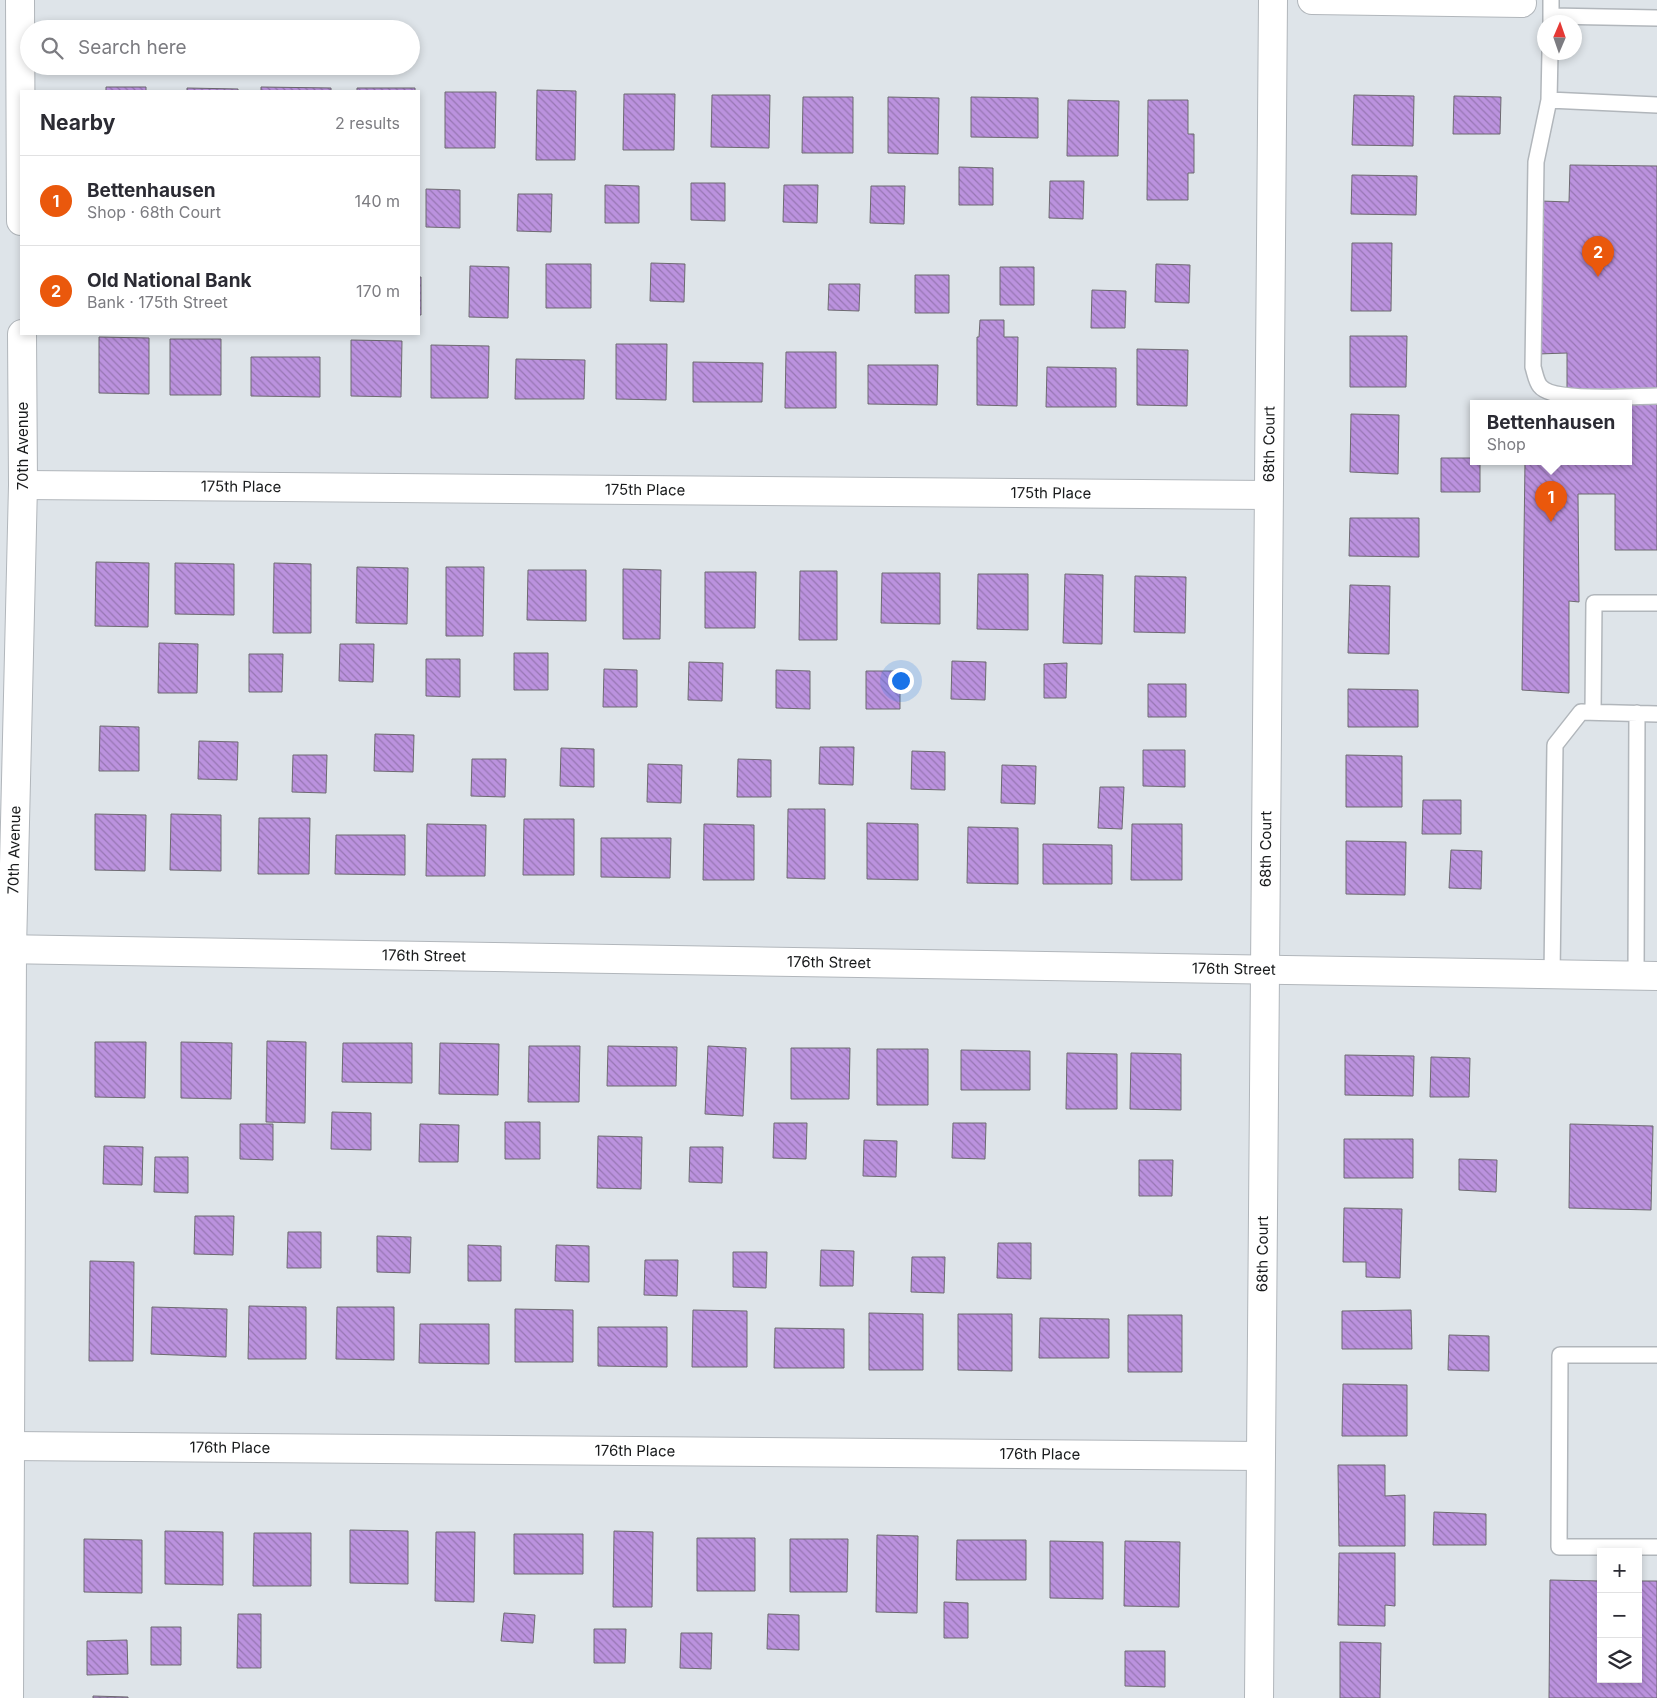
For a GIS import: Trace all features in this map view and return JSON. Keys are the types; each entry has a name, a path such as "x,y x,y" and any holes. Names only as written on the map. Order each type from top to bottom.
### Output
{"street":[{"path":"20,0 20,20"},
{"name":"68th Court","path":"1259,1698 1273,0"},
{"path":"1312,0 1522,3"},
{"path":"20,75 20,90"},
{"name":"70th Avenue","path":"9,1698 10,1446 6,949 23,485 22,335"},
{"name":"175th Place","path":"23,485 1268,495"},
{"name":"176th Street","path":"6,949 1646,976"},
{"name":"176th Place","path":"10,1446 1261,1456"}],"lane":[{"path":"1551,0 1551,15"},
{"path":"1582,19 1657,18"},
{"path":"1550,60 1549,100 1536,162 1533,368 1539,386 1550,393 1566,397 1657,396"},
{"path":"1549,100 1657,105"},
{"path":"1593,712 1594,603 1657,603"},
{"path":"1552,975 1555,745 1581,712 1657,714"},
{"path":"1637,713 1646,976"},
{"path":"1657,1355 1560,1355 1559,1547 1657,1547"}],"building":[{"path":"106,87 146,87 146,90 106,90"},
{"path":"261,87 331,88 331,90 261,90"},
{"path":"187,88 238,89 238,90 187,90"},
{"path":"357,88 415,88 415,90 357,90"},
{"path":"537,90 576,91 575,160 536,160"},
{"path":"445,92 496,92 495,148 445,148"},
{"path":"624,94 675,94 674,150 623,150"},
{"path":"712,95 770,95 769,148 711,147"},
{"path":"1354,95 1414,96 1413,146 1352,145"},
{"path":"1454,96 1501,97 1500,134 1453,134"},
{"path":"803,97 853,97 853,153 802,153"},
{"path":"888,97 939,98 938,154 888,153"},
{"path":"971,97 1038,98 1038,138 971,137"},
{"path":"1068,100 1119,101 1118,156 1067,156"},
{"path":"1148,100 1188,100 1188,134 1194,134 1194,173 1188,173 1188,200 1147,200"},
{"path":"1570,165 1657,166 1657,392 1567,391 1567,353 1538,354 1541,201 1569,202"},
{"path":"959,167 993,168 993,205 959,205"},
{"path":"1352,175 1417,176 1416,215 1351,214"},
{"path":"1050,181 1084,181 1083,219 1049,218"},
{"path":"691,183 725,183 725,221 691,220"},
{"path":"605,185 639,186 639,223 605,223"},
{"path":"784,185 818,185 817,223 783,222"},
{"path":"871,186 905,186 904,224 870,223"},
{"path":"426,189 460,190 460,228 426,227"},
{"path":"518,194 552,194 551,232 517,231"},
{"path":"1352,243 1392,243 1391,311 1351,311"},
{"path":"651,263 685,264 684,302 650,301"},
{"path":"546,264 591,264 591,308 546,308"},
{"path":"1156,264 1190,265 1189,303 1155,302"},
{"path":"470,266 509,267 508,318 469,317"},
{"path":"1000,267 1034,267 1034,305 1000,305"},
{"path":"915,275 949,275 949,313 915,313"},
{"path":"420,277 421,277 420,315"},
{"path":"829,284 860,284 859,311 828,310"},
{"path":"1092,290 1126,291 1125,328 1091,328"},
{"path":"980,320 1004,320 1004,337 1018,337 1017,406 977,405 977,337 979,337"},
{"path":"1350,336 1407,336 1406,387 1350,387"},
{"path":"99,337 149,338 149,394 99,393"},
{"path":"170,339 221,339 221,395 170,395"},
{"path":"351,340 402,341 401,397 351,396"},
{"path":"616,344 667,344 666,400 616,399"},
{"path":"431,345 489,346 488,398 431,398"},
{"path":"1137,349 1188,350 1187,406 1137,405"},
{"path":"786,352 836,352 836,408 785,408"},
{"path":"251,357 320,357 320,397 251,396"},
{"path":"516,359 585,360 584,399 515,399"},
{"path":"693,362 763,363 762,402 693,402"},
{"path":"868,365 938,365 937,405 868,404"},
{"path":"1047,367 1116,368 1116,407 1046,407"},
{"path":"1632,403 1657,403 1657,550 1615,550 1615,494 1578,494 1579,602 1569,601 1569,693 1522,690 1525,465 1632,465"},
{"path":"1351,414 1399,415 1398,474 1350,472"},
{"path":"1441,458 1470,458 1470,465 1480,465 1480,492 1441,492"},
{"path":"1350,518 1419,518 1419,557 1349,556"},
{"path":"96,562 149,563 148,627 95,626"},
{"path":"175,563 234,564 234,615 175,614"},
{"path":"274,563 311,564 311,633 273,633"},
{"path":"357,567 408,568 407,624 356,623"},
{"path":"446,567 484,567 483,636 446,636"},
{"path":"623,569 661,570 660,639 623,639"},
{"path":"528,570 586,570 586,621 527,620"},
{"path":"800,571 837,571 837,640 799,640"},
{"path":"705,572 756,572 755,628 705,628"},
{"path":"882,573 940,573 940,624 881,623"},
{"path":"978,574 1028,574 1028,630 977,629"},
{"path":"1065,574 1103,575 1102,644 1063,643"},
{"path":"1135,576 1186,577 1185,633 1134,632"},
{"path":"1350,585 1390,586 1389,654 1348,653"},
{"path":"159,643 198,644 197,693 158,693"},
{"path":"340,644 374,644 373,682 339,681"},
{"path":"514,653 548,653 548,690 514,690"},
{"path":"249,654 283,654 282,692 249,692"},
{"path":"426,659 460,659 460,697 426,696"},
{"path":"952,661 986,662 985,700 951,699"},
{"path":"689,662 723,663 722,701 688,700"},
{"path":"1067,663 1066,698 1044,698 1044,664"},
{"path":"604,669 637,670 637,707 603,707"},
{"path":"776,670 810,671 810,709 776,708"},
{"path":"866,671 900,671 900,709 866,709"},
{"path":"1148,684 1186,684 1186,717 1148,717"},
{"path":"1348,689 1418,690 1418,727 1348,727"},
{"path":"100,726 139,727 139,771 99,771"},
{"path":"375,734 414,735 413,772 374,771"},
{"path":"199,741 238,742 237,780 198,779"},
{"path":"820,747 854,747 853,785 819,784"},
{"path":"561,748 594,749 594,787 560,786"},
{"path":"1143,750 1185,750 1185,787 1143,786"},
{"path":"912,751 945,752 945,790 911,789"},
{"path":"293,755 327,755 326,793 292,792"},
{"path":"1346,755 1402,756 1402,807 1346,807"},
{"path":"472,759 506,759 505,797 471,796"},
{"path":"738,759 771,760 771,797 737,797"},
{"path":"648,764 682,765 681,803 647,802"},
{"path":"1002,765 1036,766 1035,804 1001,803"},
{"path":"1100,787 1124,787 1122,829 1098,828"},
{"path":"1423,800 1461,800 1461,834 1422,834"},
{"path":"788,809 825,809 825,879 787,878"},
{"path":"95,814 146,815 145,871 95,870"},
{"path":"171,814 221,815 221,871 170,870"},
{"path":"259,818 310,818 309,874 258,874"},
{"path":"524,819 574,819 574,875 523,875"},
{"path":"867,823 918,824 918,880 867,879"},
{"path":"427,824 486,825 485,876 426,876"},
{"path":"704,824 754,825 754,880 703,880"},
{"path":"1132,824 1182,824 1182,880 1131,880"},
{"path":"968,827 1018,828 1018,884 967,883"},
{"path":"336,835 405,835 405,875 335,874"},
{"path":"601,838 671,838 670,878 601,877"},
{"path":"1346,841 1406,842 1405,895 1346,894"},
{"path":"1043,844 1112,845 1112,884 1043,884"},
{"path":"1451,850 1482,851 1481,889 1449,888"},
{"path":"267,1041 306,1042 305,1123 266,1122"},
{"path":"95,1042 146,1042 145,1098 95,1097"},
{"path":"181,1042 232,1043 231,1099 181,1098"},
{"path":"343,1043 412,1043 412,1083 342,1082"},
{"path":"440,1043 499,1044 498,1095 439,1094"},
{"path":"529,1046 580,1046 579,1102 528,1102"},
{"path":"608,1046 677,1047 676,1086 607,1086"},
{"path":"708,1046 746,1048 743,1116 705,1114"},
{"path":"791,1048 850,1048 849,1099 791,1099"},
{"path":"877,1049 928,1049 928,1105 877,1105"},
{"path":"961,1050 1030,1051 1030,1090 961,1090"},
{"path":"1067,1053 1117,1054 1117,1109 1066,1109"},
{"path":"1131,1053 1181,1054 1181,1110 1130,1109"},
{"path":"1345,1055 1414,1056 1413,1096 1345,1095"},
{"path":"1431,1057 1470,1058 1469,1097 1430,1097"},
{"path":"332,1112 371,1113 371,1150 331,1149"},
{"path":"505,1122 540,1122 540,1159 505,1159"},
{"path":"774,1123 807,1123 806,1159 773,1158"},
{"path":"953,1123 986,1123 985,1159 952,1158"},
{"path":"240,1124 273,1124 273,1160 240,1159"},
{"path":"420,1124 459,1125 458,1162 419,1162"},
{"path":"1570,1124 1653,1126 1651,1210 1569,1208"},
{"path":"598,1136 642,1137 641,1189 597,1188"},
{"path":"1344,1139 1413,1139 1413,1178 1344,1178"},
{"path":"864,1140 897,1141 896,1177 863,1176"},
{"path":"104,1146 143,1147 142,1185 103,1184"},
{"path":"690,1147 723,1147 722,1183 689,1182"},
{"path":"155,1157 188,1157 188,1193 154,1192"},
{"path":"1459,1159 1497,1160 1496,1192 1459,1190"},
{"path":"1139,1160 1173,1160 1172,1196 1139,1196"},
{"path":"1344,1208 1402,1209 1400,1278 1366,1277 1366,1262 1343,1262"},
{"path":"195,1216 234,1216 233,1255 194,1254"},
{"path":"288,1232 321,1232 321,1268 287,1268"},
{"path":"377,1236 411,1237 410,1273 377,1272"},
{"path":"998,1243 1031,1243 1031,1279 997,1278"},
{"path":"468,1245 501,1246 501,1281 468,1281"},
{"path":"556,1245 589,1246 589,1282 555,1281"},
{"path":"821,1250 854,1251 853,1286 820,1286"},
{"path":"733,1252 767,1252 766,1288 733,1287"},
{"path":"912,1257 945,1257 944,1293 911,1292"},
{"path":"645,1260 678,1260 677,1296 644,1295"},
{"path":"90,1261 134,1262 133,1361 89,1361"},
{"path":"249,1306 306,1307 306,1359 248,1359"},
{"path":"152,1307 227,1309 226,1357 151,1354"},
{"path":"337,1307 394,1307 394,1360 336,1359"},
{"path":"515,1309 573,1310 573,1362 515,1362"},
{"path":"693,1310 747,1311 747,1367 692,1367"},
{"path":"1411,1310 1412,1349 1342,1349 1342,1311"},
{"path":"869,1313 923,1314 923,1370 869,1370"},
{"path":"958,1314 1012,1314 1012,1371 958,1370"},
{"path":"1128,1315 1182,1315 1182,1372 1128,1372"},
{"path":"1040,1318 1109,1319 1109,1358 1039,1358"},
{"path":"420,1324 489,1324 489,1364 419,1363"},
{"path":"598,1327 667,1327 667,1367 598,1366"},
{"path":"775,1328 844,1329 844,1368 774,1368"},
{"path":"1449,1335 1489,1336 1489,1371 1448,1370"},
{"path":"1343,1384 1407,1385 1407,1436 1342,1436"},
{"path":"1338,1465 1385,1465 1385,1496 1405,1495 1405,1546 1339,1546"},
{"path":"1434,1512 1486,1514 1486,1545 1433,1545"},
{"path":"350,1530 408,1531 408,1584 350,1583"},
{"path":"165,1531 223,1532 223,1585 165,1584"},
{"path":"614,1531 653,1532 652,1607 613,1607"},
{"path":"436,1532 475,1532 474,1602 435,1601"},
{"path":"254,1533 311,1533 311,1586 253,1586"},
{"path":"514,1534 583,1534 583,1574 514,1574"},
{"path":"877,1535 918,1536 917,1613 876,1612"},
{"path":"697,1538 755,1538 755,1591 697,1591"},
{"path":"84,1539 142,1540 142,1593 84,1592"},
{"path":"790,1539 848,1539 847,1592 790,1592"},
{"path":"957,1540 1026,1540 1026,1580 956,1580"},
{"path":"1050,1541 1103,1542 1103,1599 1050,1598"},
{"path":"1125,1541 1180,1542 1179,1607 1124,1606"},
{"path":"1339,1553 1395,1553 1395,1606 1385,1605 1385,1626 1338,1625"},
{"path":"1550,1580 1597,1581 1597,1683 1642,1683 1642,1581 1657,1581 1657,1698 1549,1698"},
{"path":"944,1602 968,1603 968,1638 944,1638"},
{"path":"504,1613 535,1615 533,1643 501,1641"},
{"path":"238,1614 261,1614 261,1668 237,1668"},
{"path":"768,1614 799,1615 799,1650 767,1649"},
{"path":"151,1627 181,1627 181,1665 151,1665"},
{"path":"594,1629 626,1629 625,1663 594,1663"},
{"path":"681,1633 712,1633 711,1669 680,1668"},
{"path":"127,1640 128,1674 87,1675 87,1641"},
{"path":"1340,1642 1381,1643 1380,1698 1340,1698"},
{"path":"1125,1651 1165,1651 1165,1687 1125,1686"},
{"path":"93,1696 128,1697 128,1698 93,1698"}],"place":[{"name":"Old National Bank","path":"1598,277"},
{"name":"Bettenhausen","path":"1551,522"}]}
